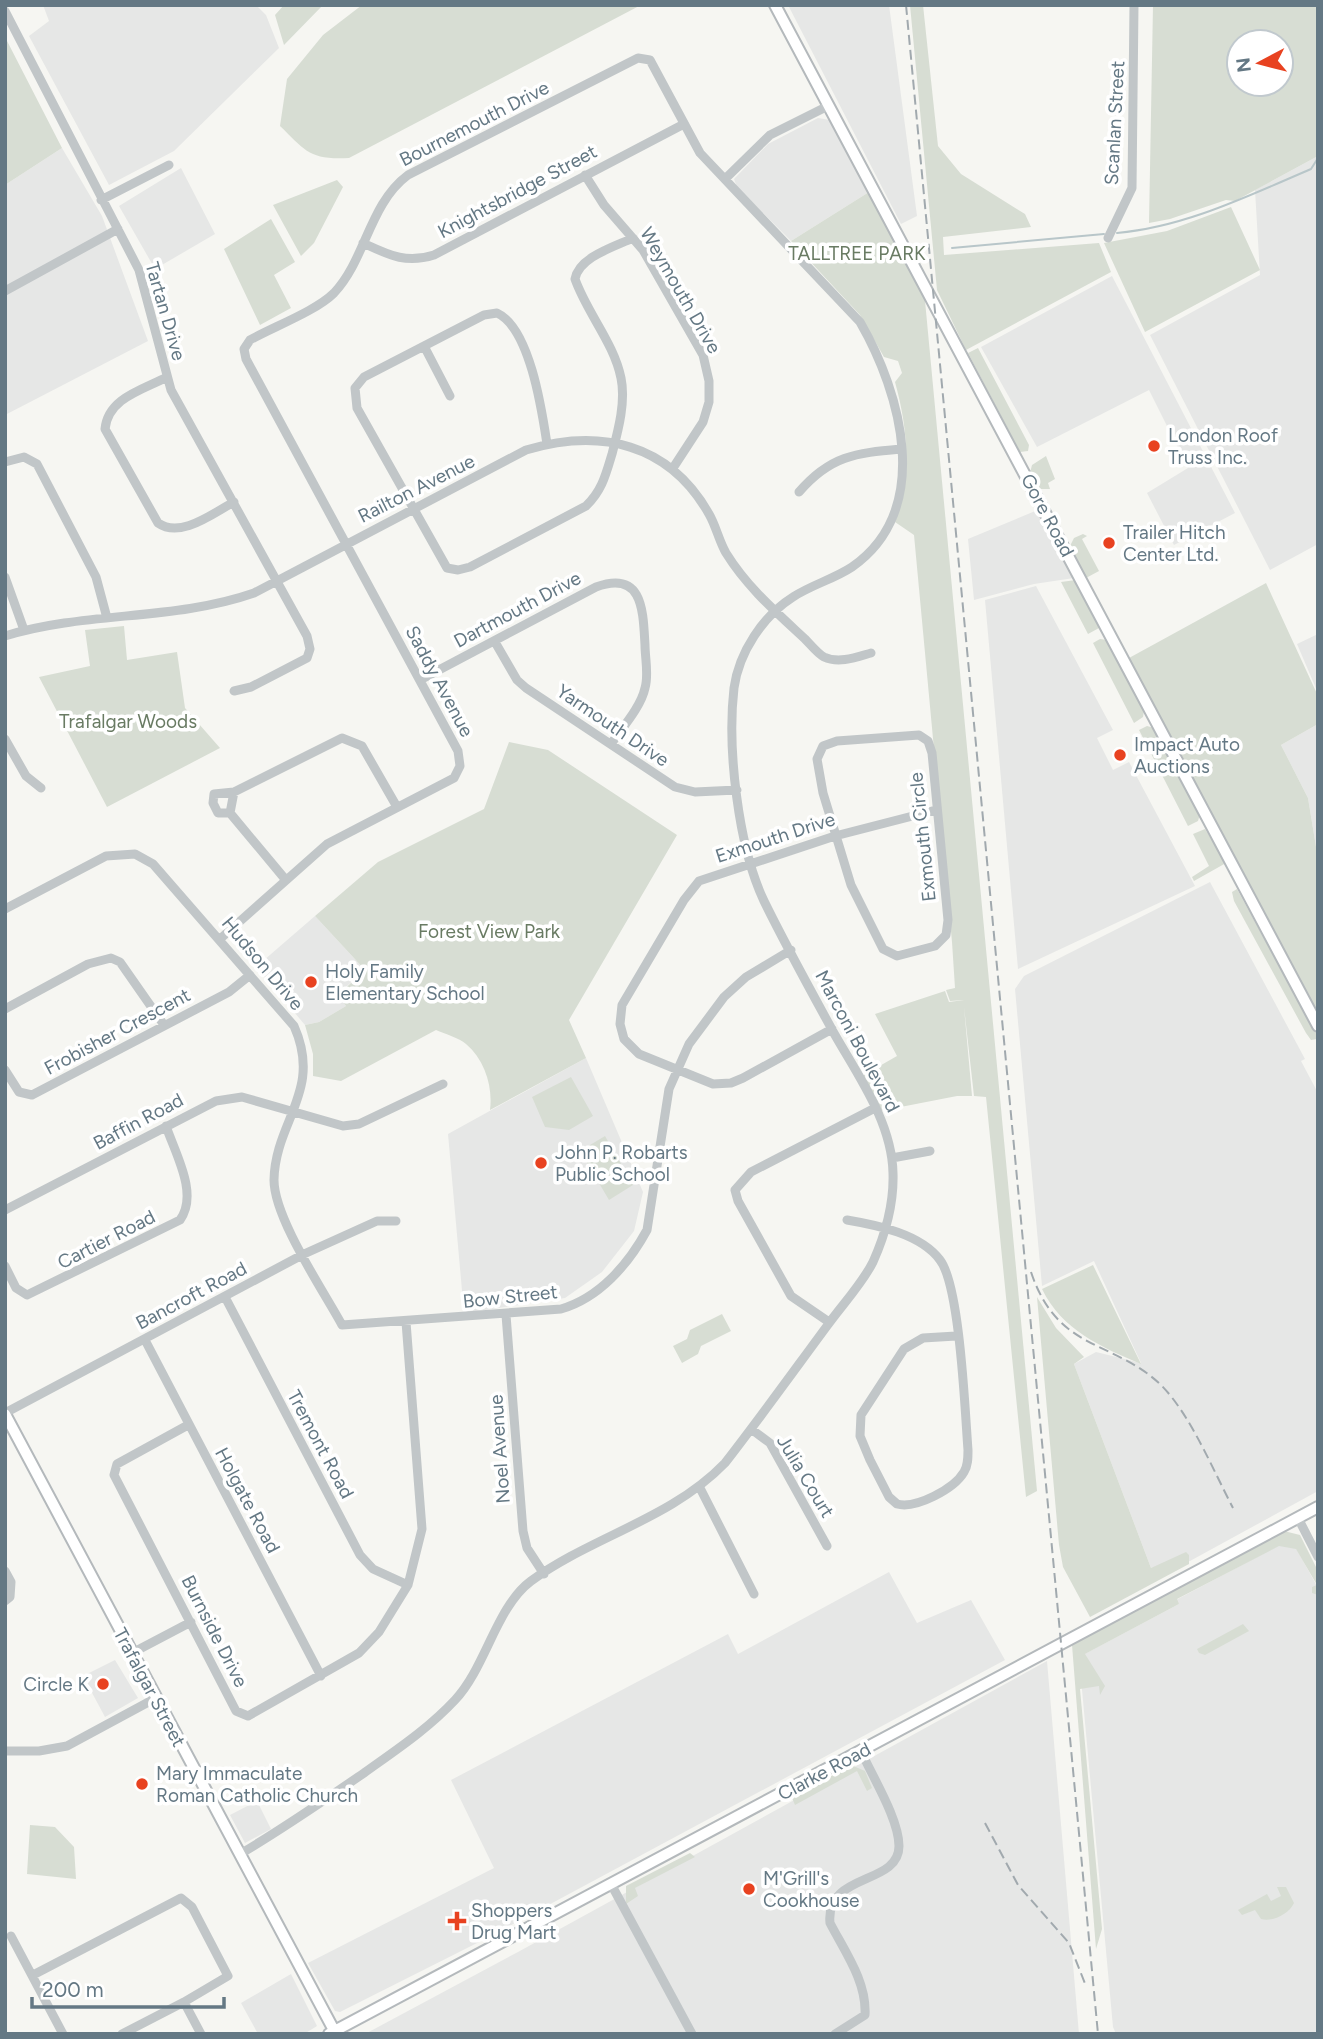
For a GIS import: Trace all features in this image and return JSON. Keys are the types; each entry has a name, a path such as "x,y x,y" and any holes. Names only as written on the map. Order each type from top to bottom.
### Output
{"main road":[{"name":"Gore Road","path":"775,5 1318,1026"},
{"name":"Trafalgar Street","path":"5,1413 333,2033"},
{"name":"Clarke Road","path":"333,2033 1318,1507"}],"street":[{"name":"Scanlan Street","path":"1108,239 1132,188 1135,5"},
{"name":"Tartan Drive","path":"5,11 139,270 167,377 307,636 310,649 307,658 251,687 234,691"},
{"name":"Bournemouth Drive","path":"244,349 250,340 334,292 385,200 408,175 638,58 650,60 700,153 725,179"},
{"path":"725,179 769,135 828,106"},
{"name":"Knightsbridge Street","path":"363,243 394,258 415,261 434,255 684,124"},
{"path":"101,200 169,165"},
{"name":"Weymouth Drive","path":"585,175 604,205 634,238 703,355 709,382 709,402 703,422 673,468"},
{"name":"Marconi Boulevard","path":"240,1854 290,1824 423,1731 457,1698 489,1647 508,1606 530,1582 700,1488 725,1463 872,1264 885,1229 892,1198 892,1158 875,1108 764,900 749,863 737,790 734,686 746,650 774,611 795,596 850,568 874,549 898,502 900,426 892,389 878,353 860,322 725,179"},
{"path":"5,291 118,229"},
{"path":"547,444 533,370 506,317 497,313 484,315 364,377 355,388 357,408 447,568 458,570 470,567 586,506 596,496 604,479 615,442 622,402 622,379 614,356 575,279 577,270 583,263 634,238"},
{"path":"424,346 450,396"},
{"name":"Saddy Avenue","path":"220,939 327,844 454,778 460,766 457,751 246,359 244,349"},
{"path":"167,377 114,404 106,416 105,429 158,523 164,527 191,525 234,502"},
{"name":"Railton Avenue","path":"5,636 24,630 107,618 216,606 278,580 526,450 547,444 586,440 631,446 673,468 710,515 724,550 743,580 824,657 848,660 871,653"},
{"path":"799,492 816,473 837,460 860,453 901,449"},
{"path":"5,462 24,457 37,464 96,577 107,618"},
{"path":"5,577 24,630"},
{"name":"Dartmouth Drive","path":"420,680 596,586 611,581 625,584 636,593 643,605 645,689 611,744"},
{"name":"Yarmouth Drive","path":"495,642 517,680 526,688 675,787 695,792 737,790"},
{"name":"Exmouth Circle","path":"919,735 928,741 932,752 948,920 946,935 935,946 898,956 883,949 851,885 835,835 817,759 823,746 837,741 919,735"},
{"path":"230,813 218,813 213,803 214,794 234,792 342,738 362,746 397,807"},
{"path":"5,739 26,776 41,788"},
{"path":"230,813 234,792"},
{"name":"Exmouth Drive","path":"832,1029 731,1083 713,1084 678,1067 639,1054 624,1039 620,1024 621,1005 684,900 699,881 835,835 936,810"},
{"path":"230,813 285,879"},
{"name":"Hudson Drive","path":"5,909 106,856 135,854 153,864 220,939 293,1026 303,1048 304,1071 295,1113 275,1163 274,1182 283,1216 303,1254"},
{"name":"Bow Street","path":"303,1254 342,1325 506,1315 581,1304 595,1294 636,1250 652,1212 661,1131 669,1089 689,1044 724,997 746,976 791,950"},
{"path":"5,1009 88,964 111,958 120,962 164,1025"},
{"name":"Frobisher Crescent","path":"5,1070 19,1092 32,1095 229,992 250,975"},
{"name":"Baffin Road","path":"5,1210 216,1101 242,1097 343,1126 359,1124 443,1084"},
{"path":"829,1322 791,1296 735,1190 751,1172 875,1108"},
{"name":"Cartier Road","path":"5,1266 16,1288 27,1295 180,1220 187,1210 188,1192 166,1126"},
{"path":"892,1158 930,1151"},
{"path":"847,1220 885,1229 919,1242 939,1258 954,1304 968,1450 967,1469 957,1482 913,1504 897,1504 889,1497 860,1436 861,1415 904,1349 923,1338 956,1336"},
{"name":"Bancroft Road","path":"5,1413 303,1254 377,1221 396,1221"},
{"name":"Tremont Road","path":"225,1297 360,1555 373,1569 408,1585"},
{"name":"Noel Avenue","path":"506,1315 523,1531 527,1548 544,1574"},
{"name":"Burnside Drive","path":"188,1425 117,1464 114,1475 236,1711 248,1716 359,1653 394,1611 408,1585 422,1529 406,1322"},
{"name":"Holgate Road","path":"145,1339 321,1676"},
{"name":"Julia Court","path":"751,1429 770,1443 827,1546"},
{"path":"700,1488 754,1594"},
{"path":"1298,1518 1318,1557"},
{"path":"5,1571 11,1582 9,1597 5,1601"},
{"path":"132,1653 191,1622"},
{"path":"5,1752 40,1751 67,1746 156,1698"},
{"path":"835,2034 865,2015 866,2002 864,1990 830,1923 829,1911 836,1895 892,1865 899,1849 898,1833 861,1751"},
{"path":"611,1884 692,2034"},
{"path":"33,1975 181,1898 192,1907 228,1976 122,2034"},
{"path":"11,1936 63,2034"},
{"path":"184,2002 201,2034"}],"shaded area":[{"path":"43,5 256,5 266,15 279,48 174,151 109,185 29,36 49,21"},
{"path":"788,5 889,5 917,216 901,224"},
{"path":"818,118 830,120 869,192 791,241 737,187 734,179 768,144"},
{"path":"62,148 102,216 148,341 5,415 5,185"},
{"path":"1318,156 1318,544 1270,570 1150,335 1260,275 1255,190"},
{"path":"181,168 215,234 155,269 119,206"},
{"path":"1112,276 1235,513 1174,545 1147,493 1188,468 1149,390 1037,447 981,347"},
{"path":"1040,509 1074,578 1034,584 974,600 968,539"},
{"path":"1036,586 1113,730 1097,738 1113,770 1129,762 1195,886 1018,969 985,600"},
{"path":"1318,634 1318,693 1297,644"},
{"path":"1318,724 1318,859 1308,798 1281,745"},
{"path":"1210,882 1305,1059 1301,1061 1318,1093 1318,1491 1190,1561 1151,1568 1074,1364 1096,1352 1141,1363 1094,1261 1042,1286 1015,989 1024,976"},
{"name":"Holy Family Elementary School","path":"315,916 365,970 338,994 346,1006 319,1022 305,1025 256,967"},
{"name":"John P. Robarts Public School","path":"586,1058 643,1192 634,1231 602,1272 565,1298 464,1313 448,1134"},
{"path":"1291,1539 1318,1588 1318,2034 1116,2034 1113,2027 1079,1657 1179,1604 1176,1600"},
{"path":"889,1572 917,1623 971,1600 1005,1660 487,1938 340,2012 335,2011 308,1963 494,1868 451,1780 728,1634 738,1654"},
{"path":"115,1660 138,1698 105,1717 83,1676"},
{"path":"1047,1661 1079,2034 365,2034 518,1952"},
{"path":"257,1801 271,1829 245,1843 230,1815"},
{"path":"291,1974 317,2026 304,2034 258,2034 241,2003"}],"green space":[{"path":"284,5 323,5 284,45 275,15"},
{"path":"362,5 641,5 349,158 316,155 303,148 280,126 287,79 323,35"},
{"path":"910,5 923,5 938,146 961,174 1025,214 1031,227 943,237 944,255 1099,243 1111,272 966,350 937,290"},
{"path":"1153,5 1318,5 1318,156 1235,201 1226,200 1170,219 1149,223"},
{"path":"5,37 62,148 5,185"},
{"path":"337,180 343,187 314,243 301,256 273,205"},
{"name":"TALLTREE PARK","path":"869,192 924,290 1037,1491 1026,1497 986,1097 974,1096 964,1007 972,1096 957,1096 880,1111 862,1076 897,1056 875,1014 945,991 949,1002 964,1000 950,1001 946,990 955,988 952,942 914,535 895,522 906,470 903,417 895,382 902,373 898,361 884,357 860,315 791,241"},
{"path":"1231,207 1260,270 1145,332 1104,243 1167,231"},
{"path":"271,219 295,262 274,275 291,308 260,325 224,249"},
{"path":"978,348 1029,445 1028,451 1020,452 968,353"},
{"path":"1046,456 1055,479 1048,483 1050,489 1039,489 1030,473 1032,465"},
{"path":"1083,534 1087,536 1082,539 1099,571 1086,578 1070,546 1074,538"},
{"path":"1076,580 1099,623 1099,628 1088,634 1061,582"},
{"path":"1266,583 1318,696 1318,724 1281,745 1308,798 1318,859 1318,1014 1129,658"},
{"name":"Trafalgar Woods","path":"124,626 127,660 177,652 185,708 220,748 107,807 39,677 90,666 85,630"},
{"path":"1100,639 1107,640 1144,711 1143,717 1134,723 1093,643"},
{"path":"1147,726 1154,728 1200,814 1198,821 1188,826 1139,730"},
{"name":"Forest View Park","path":"509,742 548,750 677,835 569,1020 586,1058 490,1110 489,1083 473,1050 456,1038 436,1030 341,1081 313,1076 313,1054 305,1025 319,1022 346,1006 338,995 365,970 315,916 378,862 484,809"},
{"path":"1205,829 1226,863 1194,881 1192,877 1209,866 1193,834"},
{"path":"1237,889 1317,1039 1311,1040 1306,1033 1234,901 1232,892"},
{"path":"571,1077 593,1116 569,1130 545,1127 532,1097"},
{"path":"605,1136 633,1185 609,1200 580,1151"},
{"path":"1093,1265 1141,1364 1084,1336 1060,1316 1042,1289"},
{"path":"1037,1297 1056,1328 1084,1357 1074,1364 1151,1568 1186,1552 1189,1555 1189,1564 1090,1617 1063,1567 1059,1545"},
{"path":"722,1314 731,1331 701,1346 698,1354 682,1363 673,1346 687,1339 690,1330"},
{"path":"1284,1531 1300,1535 1318,1571 1318,1595 1312,1593 1312,1587 1317,1585 1296,1549 1279,1546 1177,1599 1179,1604 1085,1654 1105,1686 1100,1695 1099,1686 1080,1689 1102,1929 1096,1949 1072,1645"},
{"path":"1243,1624 1249,1631 1205,1655 1199,1653 1197,1649"},
{"path":"851,1765 865,1771 872,1788 867,1791 857,1771 795,1805 792,1798"},
{"path":"30,1825 55,1827 74,1847 76,1879 27,1874"},
{"path":"690,1853 695,1857 635,1888 638,1896 626,1904 626,1886"},
{"path":"1277,1887 1286,1887 1294,1903 1285,1914 1266,1920 1261,1919 1255,1910 1242,1915 1238,1910 1267,1894 1271,1901 1281,1896"}],"waterway":[{"path":"1117,233 1167,224 1216,209 1311,169 1318,158"},
{"path":"952,248 1104,234"}],"railway":[{"path":"906,5 1098,2034"},
{"path":"1031,1272 1042,1298 1056,1317 1089,1342 1144,1371 1173,1398 1192,1428 1233,1508"},
{"path":"985,1823 1018,1885 1069,1943 1086,1986"}],"place":[{"name":"London Roof Truss Inc.","path":"1154,446"},
{"name":"Trailer Hitch Center Ltd.","path":"1109,543"},
{"name":"Impact Auto Auctions","path":"1120,755"},
{"name":"Holy Family Elementary School","path":"311,982"},
{"name":"John P. Robarts Public School","path":"541,1163"},
{"name":"Circle K","path":"103,1684"},
{"name":"Mary Immaculate Roman Catholic Church","path":"142,1784"},
{"name":"M'Grill's Cookhouse","path":"749,1889"},
{"name":"Shoppers Drug Mart","path":"457,1921"}]}
